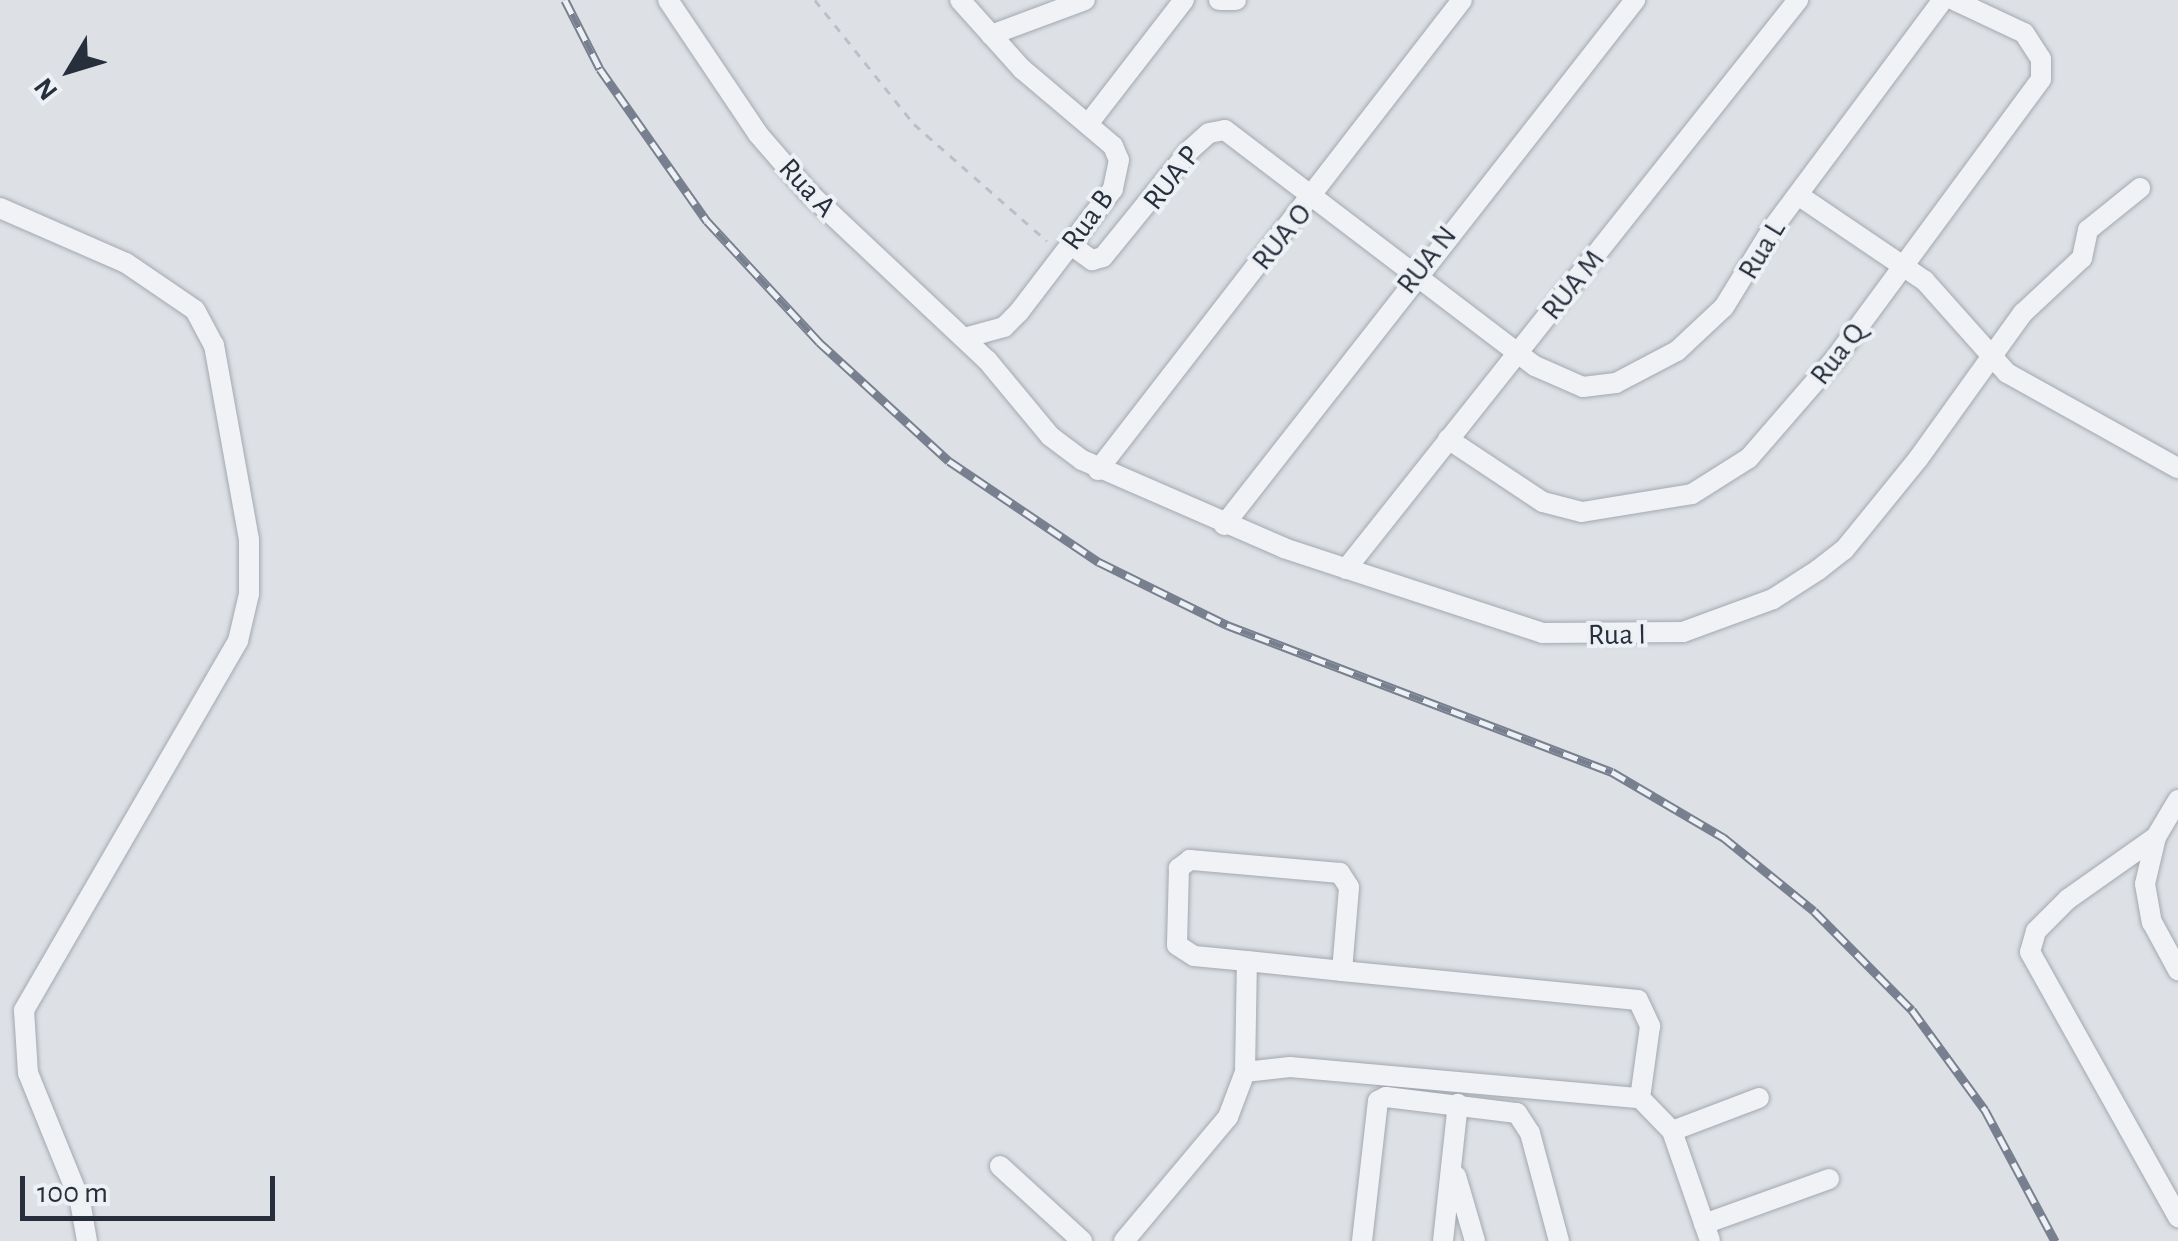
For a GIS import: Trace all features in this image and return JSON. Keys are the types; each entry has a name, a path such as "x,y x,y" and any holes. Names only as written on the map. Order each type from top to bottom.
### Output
{"street":[{"name":"Rua A","path":"668,0 758,134 810,194 916,299 970,343"},
{"name":"Rua B","path":"960,0 991,35 1114,146 1119,175 1068,250 1004,327 970,343"},
{"path":"991,35 1084,0"},
{"path":"1088,124 1184,0"},
{"path":"1218,0 1235,0"},
{"name":"RUA O","path":"1098,470 1314,196 1462,0"},
{"name":"RUA N","path":"1224,525 1418,272 1635,0"},
{"name":"RUA M","path":"1346,569 1798,0"},
{"name":"Rua L","path":"1518,353 1583,386 1616,383 1658,364 1724,307 1798,195 1943,0"},
{"name":"Rua Q","path":"1448,439 1560,509 1611,510 1692,494 1724,478 1769,437 1902,271 2041,79 2041,58 2024,33 1954,0"},
{"name":"RUA P","path":"1068,250 1092,260 1103,257 1190,150 1216,131 1230,133 1418,272 1518,353"},
{"name":"Rua I","path":"970,343 1050,436 1098,470 1224,525 1542,633 1651,635 1734,616 1774,598 1844,550 1992,362 2023,313 2084,254 2088,230 2140,188"},
{"path":"1798,195 1902,271 1935,290 1992,362 2178,468"},
{"path":"0,208 126,263 195,310 214,345 249,540 249,594 238,641 24,1010 24,1059 80,1201 87,1241"},
{"path":"2178,800 2156,837 2146,906 2178,970"},
{"path":"2156,837 2068,899 2036,931 2030,952 2178,1216"},
{"path":"1342,970 1347,878 1186,861 1179,868 1177,945 1194,956 1638,1000 1650,1026 1640,1098"},
{"path":"1124,1241 1228,1117 1245,1072 1247,961"},
{"path":"1245,1072 1290,1067 1640,1098 1672,1131 1707,1232 1829,1179"},
{"path":"1362,1241 1380,1098 1458,1104 1525,1120 1558,1241"},
{"path":"1672,1131 1760,1098"},
{"path":"1444,1241 1458,1104"},
{"path":"1453,1165 1475,1241"},
{"path":"1000,1166 1082,1241"}],"path":[{"path":"815,0 914,124 1068,250"}],"railway":[{"path":"565,0 600,69 707,221 819,342 949,461 1099,562 1227,625 1612,772 1723,837 1814,911 1912,1010 1985,1110 2055,1241"}]}
